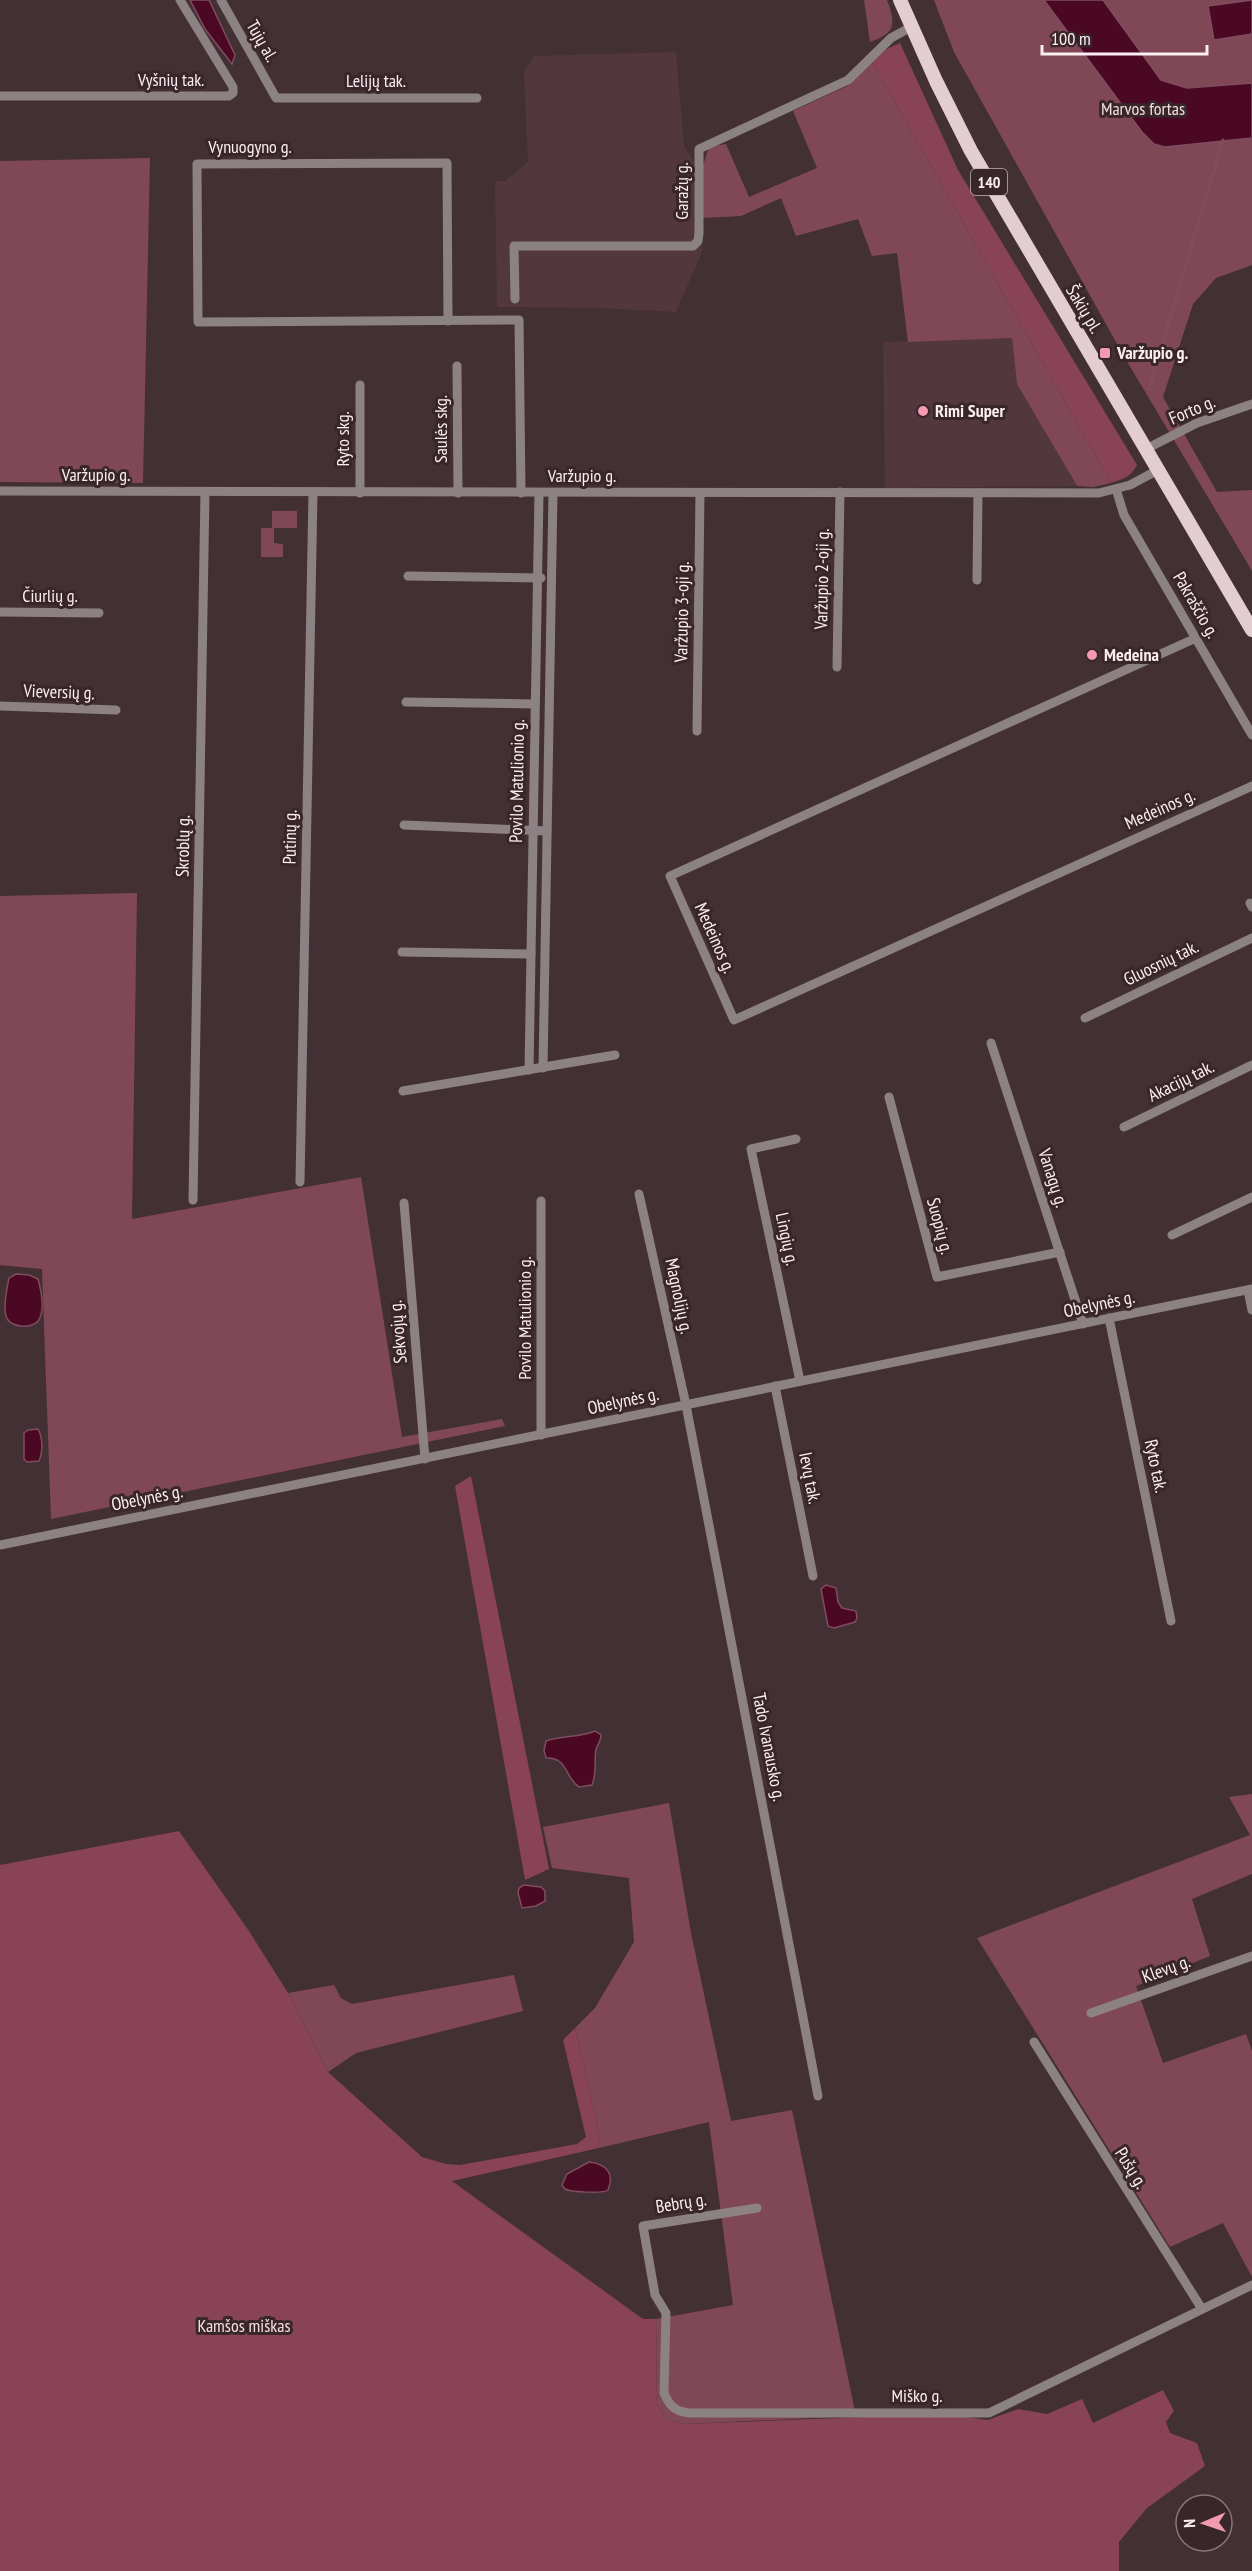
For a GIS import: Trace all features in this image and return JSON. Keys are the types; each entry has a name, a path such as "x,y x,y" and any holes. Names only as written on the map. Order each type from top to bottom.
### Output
{"main road":[{"name":"Šakių pl.","path":"900,0 971,151 1252,630"}],"street":[{"name":"Vyšnių tak.","path":"0,96 229,96 233,93 233,87 180,0"},
{"name":"Tujų al.","path":"221,0 276,98"},
{"name":"Garažų g.","path":"515,299 514,246 693,246 698,241 699,233 699,149 848,80 891,38 911,27"},
{"name":"Lelijų tak.","path":"276,98 477,98"},
{"name":"Vynuogyno g.","path":"448,321 447,163 197,164 198,322 448,321 519,320 521,493"},
{"name":"Saulės skg.","path":"457,366 458,493"},
{"name":"Ryto skg.","path":"360,385 360,493"},
{"name":"Forto g.","path":"1146,449 1197,423 1252,404"},
{"name":"Varžupio g.","path":"0,491 1099,492 1116,489 1158,470"},
{"name":"Pakraščio g.","path":"1116,489 1124,515 1252,735"},
{"name":"Skroblų g.","path":"193,1200 205,492"},
{"name":"Varžupio 2-oji g.","path":"837,668 840,492"},
{"name":"Putinų g.","path":"300,1182 313,493"},
{"name":"Povilo Matulionio g.","path":"529,1070 539,493"},
{"name":"Povilo Matulionio g.","path":"543,1068 553,493"},
{"name":"Varžupio 3-oji g.","path":"697,731 700,493"},
{"path":"978,493 978,580"},
{"path":"408,576 551,579"},
{"name":"Čiurlių g.","path":"0,612 99,613"},
{"name":"Medeinos g.","path":"1196,638 670,876 734,1020 1252,786"},
{"path":"406,702 535,704"},
{"name":"Vieversių g.","path":"0,706 116,710"},
{"path":"404,825 547,831"},
{"name":"Gluosnių tak.","path":"1085,1018 1252,938"},
{"path":"402,952 531,954"},
{"name":"Vanagų g.","path":"991,1043 1083,1324"},
{"path":"403,1091 615,1055"},
{"name":"Akacijų tak.","path":"1124,1127 1252,1065"},
{"name":"Suopių g.","path":"889,1097 937,1277 1060,1252"},
{"name":"Lingių g.","path":"796,1139 751,1149 800,1381"},
{"name":"Magnolijų g.","path":"639,1194 686,1405"},
{"path":"1172,1235 1252,1197"},
{"name":"Povilo Matulionio g.","path":"541,1201 541,1435"},
{"name":"Sekvojų g.","path":"404,1203 425,1459"},
{"path":"1250,1290 1252,1310"},
{"name":"Obelynės g.","path":"0,1545 1250,1290"},
{"name":"Ryto tak.","path":"1109,1318 1171,1621"},
{"name":"Ievų tak.","path":"775,1386 813,1576"},
{"name":"Tado Ivanausko g.","path":"686,1405 818,2096"},
{"name":"Klevų g.","path":"1091,2013 1252,1956"},
{"name":"Pušų g.","path":"1034,2042 1202,2309"},
{"name":"Bebrų g.","path":"655,2295 643,2226 757,2208"},
{"name":"Miško g.","path":"655,2295 666,2313 664,2393 669,2404 678,2411 689,2413 989,2413 1252,2285"}],"shaded area":[{"path":"190,0 209,0 235,55 232,64 205,29"},
{"path":"1044,0 1103,0 1161,80 1187,88 1252,83 1252,138 1165,147 1154,144 1142,132"},
{"path":"1252,0 1252,34 1214,40 1208,6"},
{"path":"676,52 684,146 701,172 702,252 676,312 599,308 497,307 495,181 505,181 528,162 524,71 534,56"},
{"path":"1012,338 1017,384 1077,486 885,488 883,342"},
{"path":"16,1274 29,1275 38,1279 42,1311 35,1324 16,1325 11,1323 6,1316 5,1302 9,1278"},
{"path":"38,1429 42,1441 39,1461 27,1462 24,1459 24,1433"},
{"path":"826,1585 836,1588 838,1602 842,1608 856,1611 855,1622 834,1628 828,1626 821,1589"},
{"path":"595,1731 601,1735 596,1749 594,1780 592,1785 579,1787 562,1764 546,1758 544,1750 546,1741"},
{"path":"524,1885 541,1887 545,1891 545,1901 536,1906 522,1908 518,1893 519,1888"},
{"path":"589,2162 608,2170 610,2184 608,2190 586,2192 565,2189 562,2185 567,2174"}],"green space":[{"path":"864,0 887,0 892,15 892,27 889,31 879,39 870,42"},
{"name":"Marvos fortas","path":"934,0 1252,0 1252,265 1216,278 1193,304 1163,397 1217,492 1252,490 1252,571 1125,358 954,52"},
{"path":"900,43 958,170 1137,465 1126,477 1111,483 872,62 885,50"},
{"path":"872,62 1111,483 1093,487 1077,486 1017,384 1012,338 908,342 897,253 872,256 858,219 796,236 781,198 741,216 702,218 701,172 709,147 726,144 749,197 817,168 793,111 847,86"},
{"path":"150,158 143,483 0,482 0,161"},
{"path":"272,511 297,511 297,528 274,528 274,543 283,544 283,557 261,557 261,528 272,528"},
{"path":"137,893 132,1219 361,1177 402,1437 502,1419 505,1426 51,1519 42,1269 0,1265 0,896"},
{"path":"471,1476 549,1869 525,1880 455,1486"},
{"path":"1252,1794 1252,1874 1192,1899 1210,1956 1136,1986 1163,2063 1246,2034 1252,2051 1252,2277 1223,2223 1170,2247 977,1938 1250,1835 1229,1797"},
{"path":"669,1803 691,1933 731,2121 792,2110 856,2416 685,2424 666,2419 657,2405 656,2319 733,2305 709,2122 599,2148 598,2127 575,2028 595,2008 634,1942 629,1878 552,1868 543,1827"},
{"name":"Kamšos miškas","path":"179,1831 249,1931 288,1993 328,2072 422,2157 446,2164 460,2165 577,2144 586,2137 563,2040 575,2028 598,2127 599,2148 452,2181 643,2319 656,2319 657,2405 666,2419 685,2424 942,2414 988,2420 1018,2409 1047,2414 1082,2399 1093,2423 1163,2390 1174,2411 1166,2422 1170,2433 1197,2443 1205,2466 1147,2508 1119,2542 1119,2571 0,2571 0,1865"},
{"path":"514,1975 523,2011 356,2053 328,2072 288,1993 334,1985 341,1998 352,2004"}],"waterway":[{"path":"1149,389 1223,140"}],"place":[{"name":"Varžupio g.","path":"1105,353"},
{"name":"Rimi Super","path":"923,411"},
{"name":"Medeina","path":"1092,655"}]}
